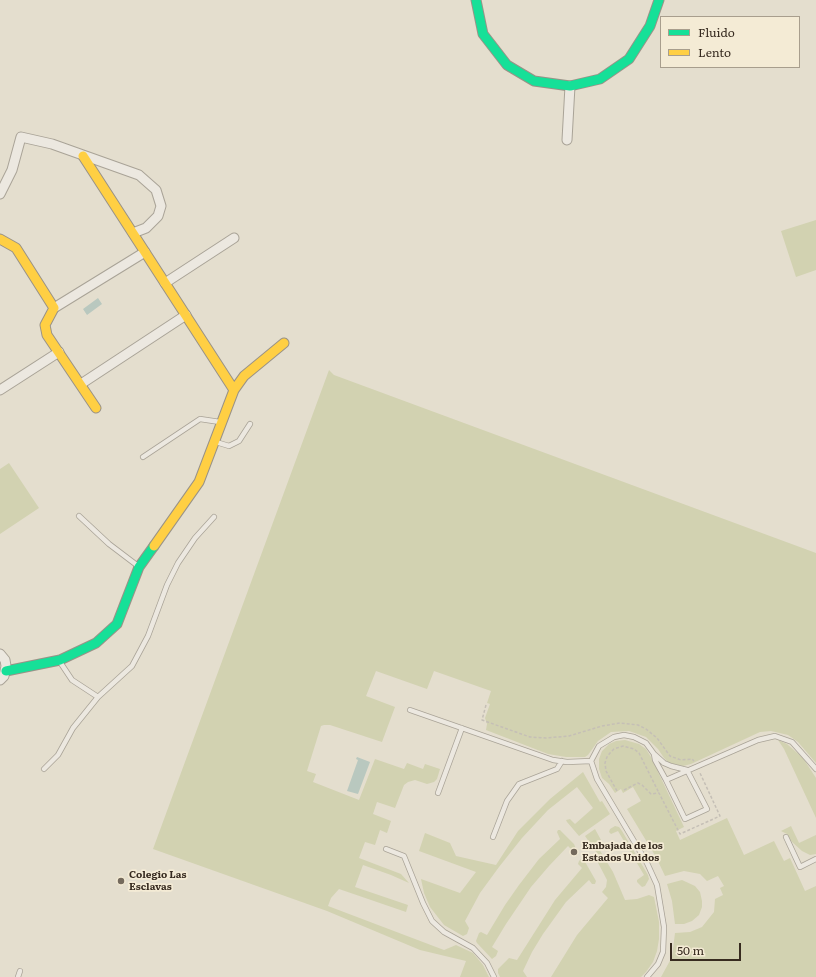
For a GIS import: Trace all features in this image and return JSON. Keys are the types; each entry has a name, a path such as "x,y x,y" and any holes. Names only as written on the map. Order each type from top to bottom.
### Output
{"street":[{"path":"476,0 482,34 506,65 534,81 570,86 600,79 629,59 650,26 659,0"},
{"path":"568,140 570,86"},
{"path":"0,194 12,170 21,137 52,144 139,175 156,190 161,206 158,216 146,228 133,233"},
{"path":"84,156 234,390"},
{"path":"165,283 234,238"},
{"path":"0,239 16,248 54,308"},
{"path":"96,408 48,335 46,325 54,308 145,252"},
{"path":"81,384 186,315"},
{"path":"0,680 6,672 60,660 96,643 117,624 139,566 199,482 234,390 244,376 284,343"},
{"path":"0,390 59,352"},
{"path":"0,654 5,660 6,672"}],"lane":[{"path":"143,458 200,419 222,422"},
{"path":"214,442 229,446 239,441 250,424"},
{"path":"79,516 109,544 139,566"},
{"path":"44,769 58,755 73,728 98,697 132,666 148,636 167,585 178,563 195,538 214,517"},
{"path":"60,660 72,680 98,697"},
{"path":"410,710 535,754 562,761 591,761"},
{"path":"438,793 462,728"},
{"path":"647,977 658,964 663,952 664,927 657,885 647,863 597,779 591,761 599,746 614,737 624,735 634,737 646,744 664,763 687,770 707,808 685,819 655,760 654,754"},
{"path":"666,780 758,740 775,736 792,742 816,768"},
{"path":"493,837 507,801 518,784 557,768 562,761"},
{"path":"786,837 800,867 816,859"},
{"path":"386,848 404,856 423,904 432,921 444,932 473,948 487,963 494,977"},
{"path":"18,977 20,971"}],"path":[{"path":"486,705 482,720 530,737 546,738 569,736 602,726 620,723 646,729 657,738 670,756 681,760 692,759 697,766 720,816 680,834 639,753 634,749 624,746 614,749 607,757 605,763 606,771 617,791"},
{"path":"624,790 638,783 642,784 651,794 659,793"}],"green space":[{"path":"816,220 816,270 796,277 781,231"},
{"path":"329,370 334,375 816,553 816,763 798,742 788,735 771,731 760,732 691,764 683,766 669,763 646,737 629,731 611,732 598,741 585,757 566,757 548,754 486,730 487,724 485,718 490,704 487,703 491,691 434,671 427,689 376,671 366,696 395,707 382,742 330,725 321,726 307,771 316,774 313,782 359,800 375,759 404,769 407,763 423,769 425,764 440,769 437,779 434,782 427,784 415,780 404,785 395,808 377,802 373,814 391,821 387,833 380,830 375,845 365,842 359,858 401,874 409,883 363,865 355,887 408,905 406,912 339,889 331,898 328,906 444,950 456,945 473,953 483,965 489,977 460,977 466,961 420,950 327,911 153,849"},
{"path":"9,463 39,508 0,534 0,469"},
{"path":"625,740 639,744 646,749 651,757 684,827 676,831 680,840 727,818 744,855 774,841 784,861 790,858 805,891 816,886 816,977 661,977 672,957 675,933 690,932 702,927 714,912 715,899 723,895 720,888 724,886 718,876 707,881 700,874 684,871 665,876 656,857 627,809 641,801 633,787 623,793 621,789 615,793 609,784 602,778 599,769 599,759 602,751 609,744 616,741"},
{"path":"778,740 787,744 803,758 816,778 816,818 784,749"},
{"path":"583,772 600,802 602,801 610,814 579,836 566,820 570,819 575,824 593,808 577,787 548,810 522,838 499,867 480,893 465,921 469,928 467,934 463,936 444,925 430,907 424,893 421,879 460,893 476,872 419,851 425,833 450,843 456,856 496,865 518,831 550,799"},
{"path":"615,826 619,827 622,831 648,875 649,879 645,886 642,887 637,882 637,880 644,875 618,831 611,834 609,832 610,829"},
{"path":"791,826 799,843 816,835 816,854 810,855 802,851 791,841 787,834 781,831"},
{"path":"595,829 601,840 596,844 613,872 625,900 637,899 649,895 654,897 659,922 659,939 653,962 641,977 551,977 577,935 608,898 602,892 606,887 607,880 596,859 599,856 585,836"},
{"path":"560,830 574,844 576,849 575,851 568,846 531,887 492,947 498,951 496,956 492,959 476,941 479,933 481,932 487,935 519,885 539,859 560,839 557,832"},
{"path":"581,859 584,860 596,881 595,884 592,884 589,880 566,902 532,952 523,971 527,977 500,977 498,969 509,958 517,960 555,900 582,868 578,864"},
{"path":"682,880 695,886 700,892 702,907 699,915 692,921 684,924 675,924 672,901 667,884"}],"shaded area":[{"path":"98,298 102,304 87,315 83,309"},
{"path":"357,757 370,762 358,794 347,791 358,760 356,759"}],"traffic: fast":[{"path":"476,0 483,34 507,65 534,81 570,86 600,79 629,59 650,26 659,0"},
{"path":"6,671 60,660 96,643 117,624 139,567 154,546"}],"traffic: slow":[{"path":"83,156 234,390"},
{"path":"0,239 16,248 54,308 45,325 47,335 96,408"},
{"path":"154,546 199,482 234,390 244,376 284,343"}],"place":[{"name":"Embajada de los Estados Unidos","path":"574,852"},
{"name":"Colegio Las Esclavas","path":"121,881"}]}
